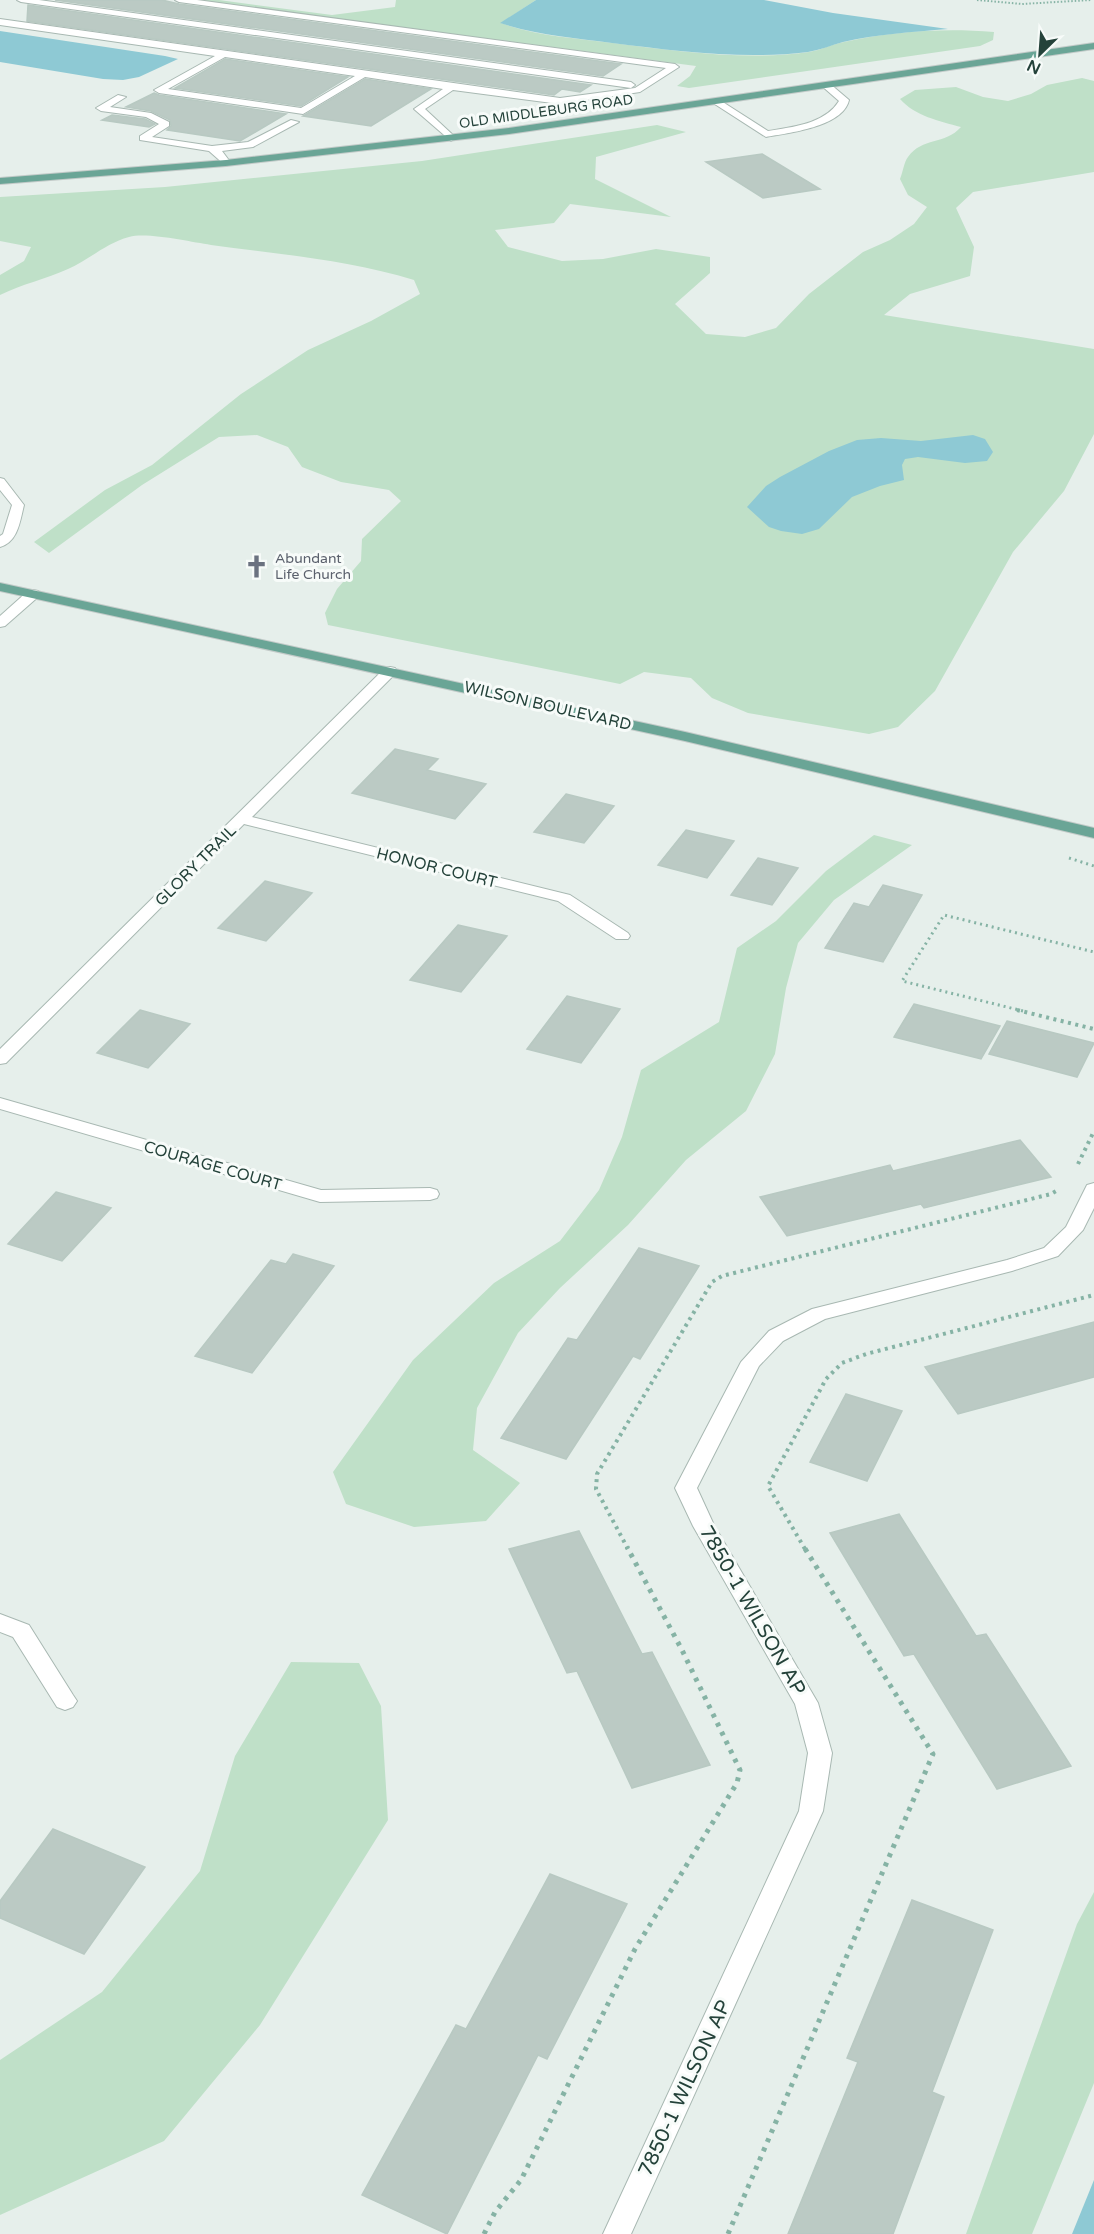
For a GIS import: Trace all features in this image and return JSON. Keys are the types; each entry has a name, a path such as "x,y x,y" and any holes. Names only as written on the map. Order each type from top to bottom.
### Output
{"main road":[{"name":"OLD MIDDLEBURG ROAD","path":"0,181 226,163 451,138 1094,46"},
{"name":"WILSON BOULEVARD","path":"0,587 854,774 1094,833"}],"street":[{"path":"21,0 643,87"},
{"path":"0,22 554,101 637,90 675,67 179,0"},
{"path":"224,54 159,90 303,111 363,75"},
{"path":"715,101 766,134 819,124 841,107 844,100 826,85"},
{"path":"451,87 419,109 451,138"},
{"path":"121,97 101,108 148,116 166,124 143,138 212,149 250,145 294,122"},
{"path":"212,149 219,153 226,163"},
{"path":"0,482 18,505 9,535 0,543"},
{"path":"0,623 33,594"},
{"name":"GLORY TRAIL","path":"0,1059 390,671"},
{"name":"HONOR COURT","path":"241,819 564,898 622,936"},
{"name":"COURAGE COURT","path":"0,1103 320,1196 430,1194"},
{"name":"7850-1 WILSON AP","path":"616,2234 811,1811 820,1753 806,1703 704,1526 686,1488 751,1362 776,1336 819,1314 1012,1265 1051,1252 1074,1230 1094,1189"},
{"path":"0,1623 21,1631 65,1701"}],"path":[{"path":"977,0 1022,4 1091,0"},
{"path":"1094,951 944,915 902,981 1094,1029"},
{"path":"728,2234 933,1754 773,1498 768,1486 826,1379 842,1363 866,1354 1094,1295"}],"green space":[{"path":"197,0 219,0 332,15 395,7 396,0 536,0 501,23 557,36 686,52 760,56 809,52 863,38 900,33 957,30 994,32 993,40 980,46 689,88 677,86 690,76 696,66"},
{"path":"1082,78 1094,81 1094,172 973,192 956,208 974,247 970,276 910,294 884,315 1094,349 1094,434 1064,491 1013,552 935,691 898,727 869,734 748,713 712,698 691,678 644,672 620,684 328,625 325,613 337,589 361,561 362,539 401,501 389,490 341,482 302,467 288,447 257,435 219,437 142,485 49,553 34,542 105,490 152,465 241,394 308,350 371,321 420,294 414,280 364,267 169,238 137,236 105,247 68,269 0,295 0,275 24,261 31,247 0,241 0,197 165,187 422,161 657,125 686,132 596,157 595,179 671,217 570,204 554,223 495,230 508,247 562,261 603,259 656,249 710,257 710,273 675,304 706,334 745,337 776,328 809,294 863,252 890,240 914,224 927,207 908,195 900,179 905,162 920,146 955,133 961,127 920,114 900,99 915,90 956,87 983,97 1008,101 1031,94 1047,85"},
{"path":"874,835 912,845 834,900 798,943 786,988 775,1054 746,1111 686,1160 628,1225 560,1288 518,1333 477,1408 473,1450 520,1483 486,1521 414,1527 346,1504 333,1472 413,1360 494,1283 560,1241 599,1190 622,1137 641,1070 719,1022 737,948 776,921 826,871"},
{"path":"291,1662 359,1663 381,1706 388,1820 260,2025 164,2141 0,2215 0,2060 102,1992 200,1871 235,1756"},
{"path":"1094,1892 1094,2083 1032,2234 966,2234 1077,1924"}],"water":[{"path":"536,0 764,0 833,13 948,29 869,37 808,52 735,55 570,38 500,23"},
{"path":"0,31 178,59 139,77 123,80 103,79 0,62"},
{"path":"973,435 985,439 993,452 987,461 965,463 918,457 905,459 902,465 904,480 852,497 819,529 802,534 781,531 769,527 747,507 766,486 780,477 829,451 857,440 881,438 921,441"},
{"path":"1094,2180 1094,2234 1072,2234"}],"building":[{"path":"55,0 162,0 621,64 603,76"},
{"path":"28,5 591,85 580,92 562,89 554,95 27,21"},
{"path":"225,59 348,77 301,106 175,88"},
{"path":"365,79 431,89 371,126 303,116"},
{"path":"154,93 286,114 240,141 167,130 171,126 170,120 151,111 126,107"},
{"path":"112,115 145,119 155,124 149,127 102,120"},
{"path":"762,154 820,189 763,198 706,162"},
{"path":"395,749 438,759 427,770 486,784 455,819 352,793"},
{"path":"566,794 614,806 584,843 534,832"},
{"path":"686,830 734,841 707,878 658,865"},
{"path":"758,858 798,868 772,905 731,895"},
{"path":"265,881 312,893 266,941 218,928"},
{"path":"883,885 922,895 883,962 825,948 854,903 869,907"},
{"path":"458,925 507,936 461,992 410,980"},
{"path":"567,996 620,1009 581,1063 527,1049"},
{"path":"914,1004 1000,1026 981,1059 894,1037"},
{"path":"140,1010 190,1024 148,1068 97,1053"},
{"path":"1007,1021 1094,1043 1077,1077 989,1054"},
{"path":"1020,1140 1051,1177 924,1208 921,1204 787,1236 760,1197 890,1165 893,1171"},
{"path":"56,1192 111,1208 62,1261 8,1244"},
{"path":"639,1248 699,1266 640,1359 633,1356 566,1459 501,1438 568,1338 577,1340"},
{"path":"293,1254 334,1266 252,1373 195,1356 271,1260 286,1264"},
{"path":"1094,1322 1094,1377 958,1414 925,1367"},
{"path":"846,1394 902,1411 867,1481 810,1462"},
{"path":"899,1514 976,1636 986,1634 1071,1766 997,1789 914,1654 904,1656 830,1533"},
{"path":"579,1531 642,1654 652,1652 710,1765 632,1788 577,1671 567,1673 509,1549"},
{"path":"53,1829 145,1867 84,1954 0,1918 0,1901"},
{"path":"550,1874 627,1904 547,2059 538,2055 447,2234 362,2195 456,2025 466,2029"},
{"path":"912,1900 993,1930 932,2092 944,2097 893,2234 788,2234 858,2062 847,2058"}],"place":[{"name":"Abundant Life Church","path":"257,566"}]}
